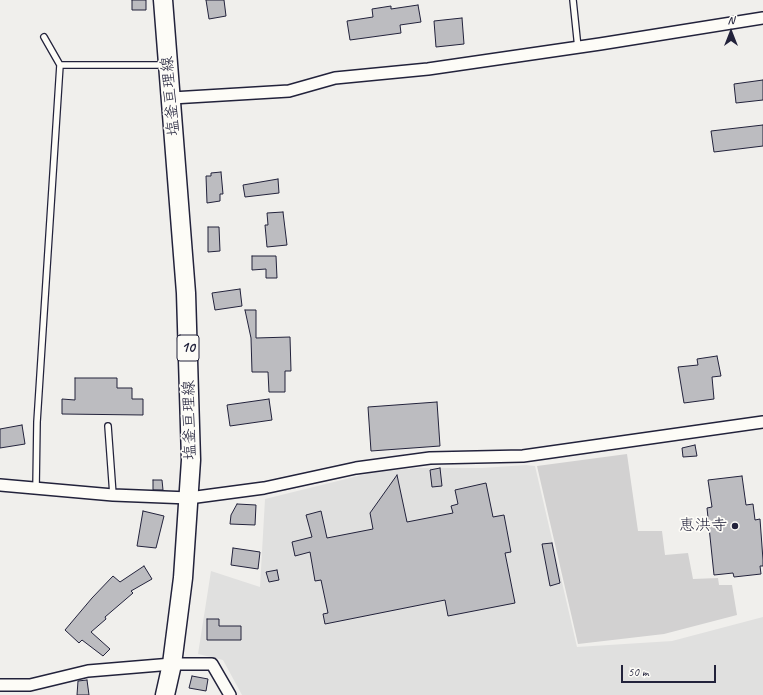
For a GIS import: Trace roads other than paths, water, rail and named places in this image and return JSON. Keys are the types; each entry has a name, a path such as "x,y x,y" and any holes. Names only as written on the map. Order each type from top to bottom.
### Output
{"main road":[{"name":"塩釜亘理線","path":"164,0 186,293 190,411 189,498 183,578 172,664 165,695"}],"street":[{"path":"172,98 289,91 335,78 428,69 578,48 763,18"},
{"path":"0,485 113,495 189,498 264,488 356,468 430,458 523,456 763,422"},
{"path":"0,685 28,690 88,671 172,664 212,664 230,695"}],"lane":[{"path":"572,0 578,48"},
{"path":"36,488 37,422 60,65 44,36"},
{"path":"60,65 169,65"},
{"path":"108,426 113,495"}],"place":[{"name":"恵洪寺","path":"735,526"}]}
